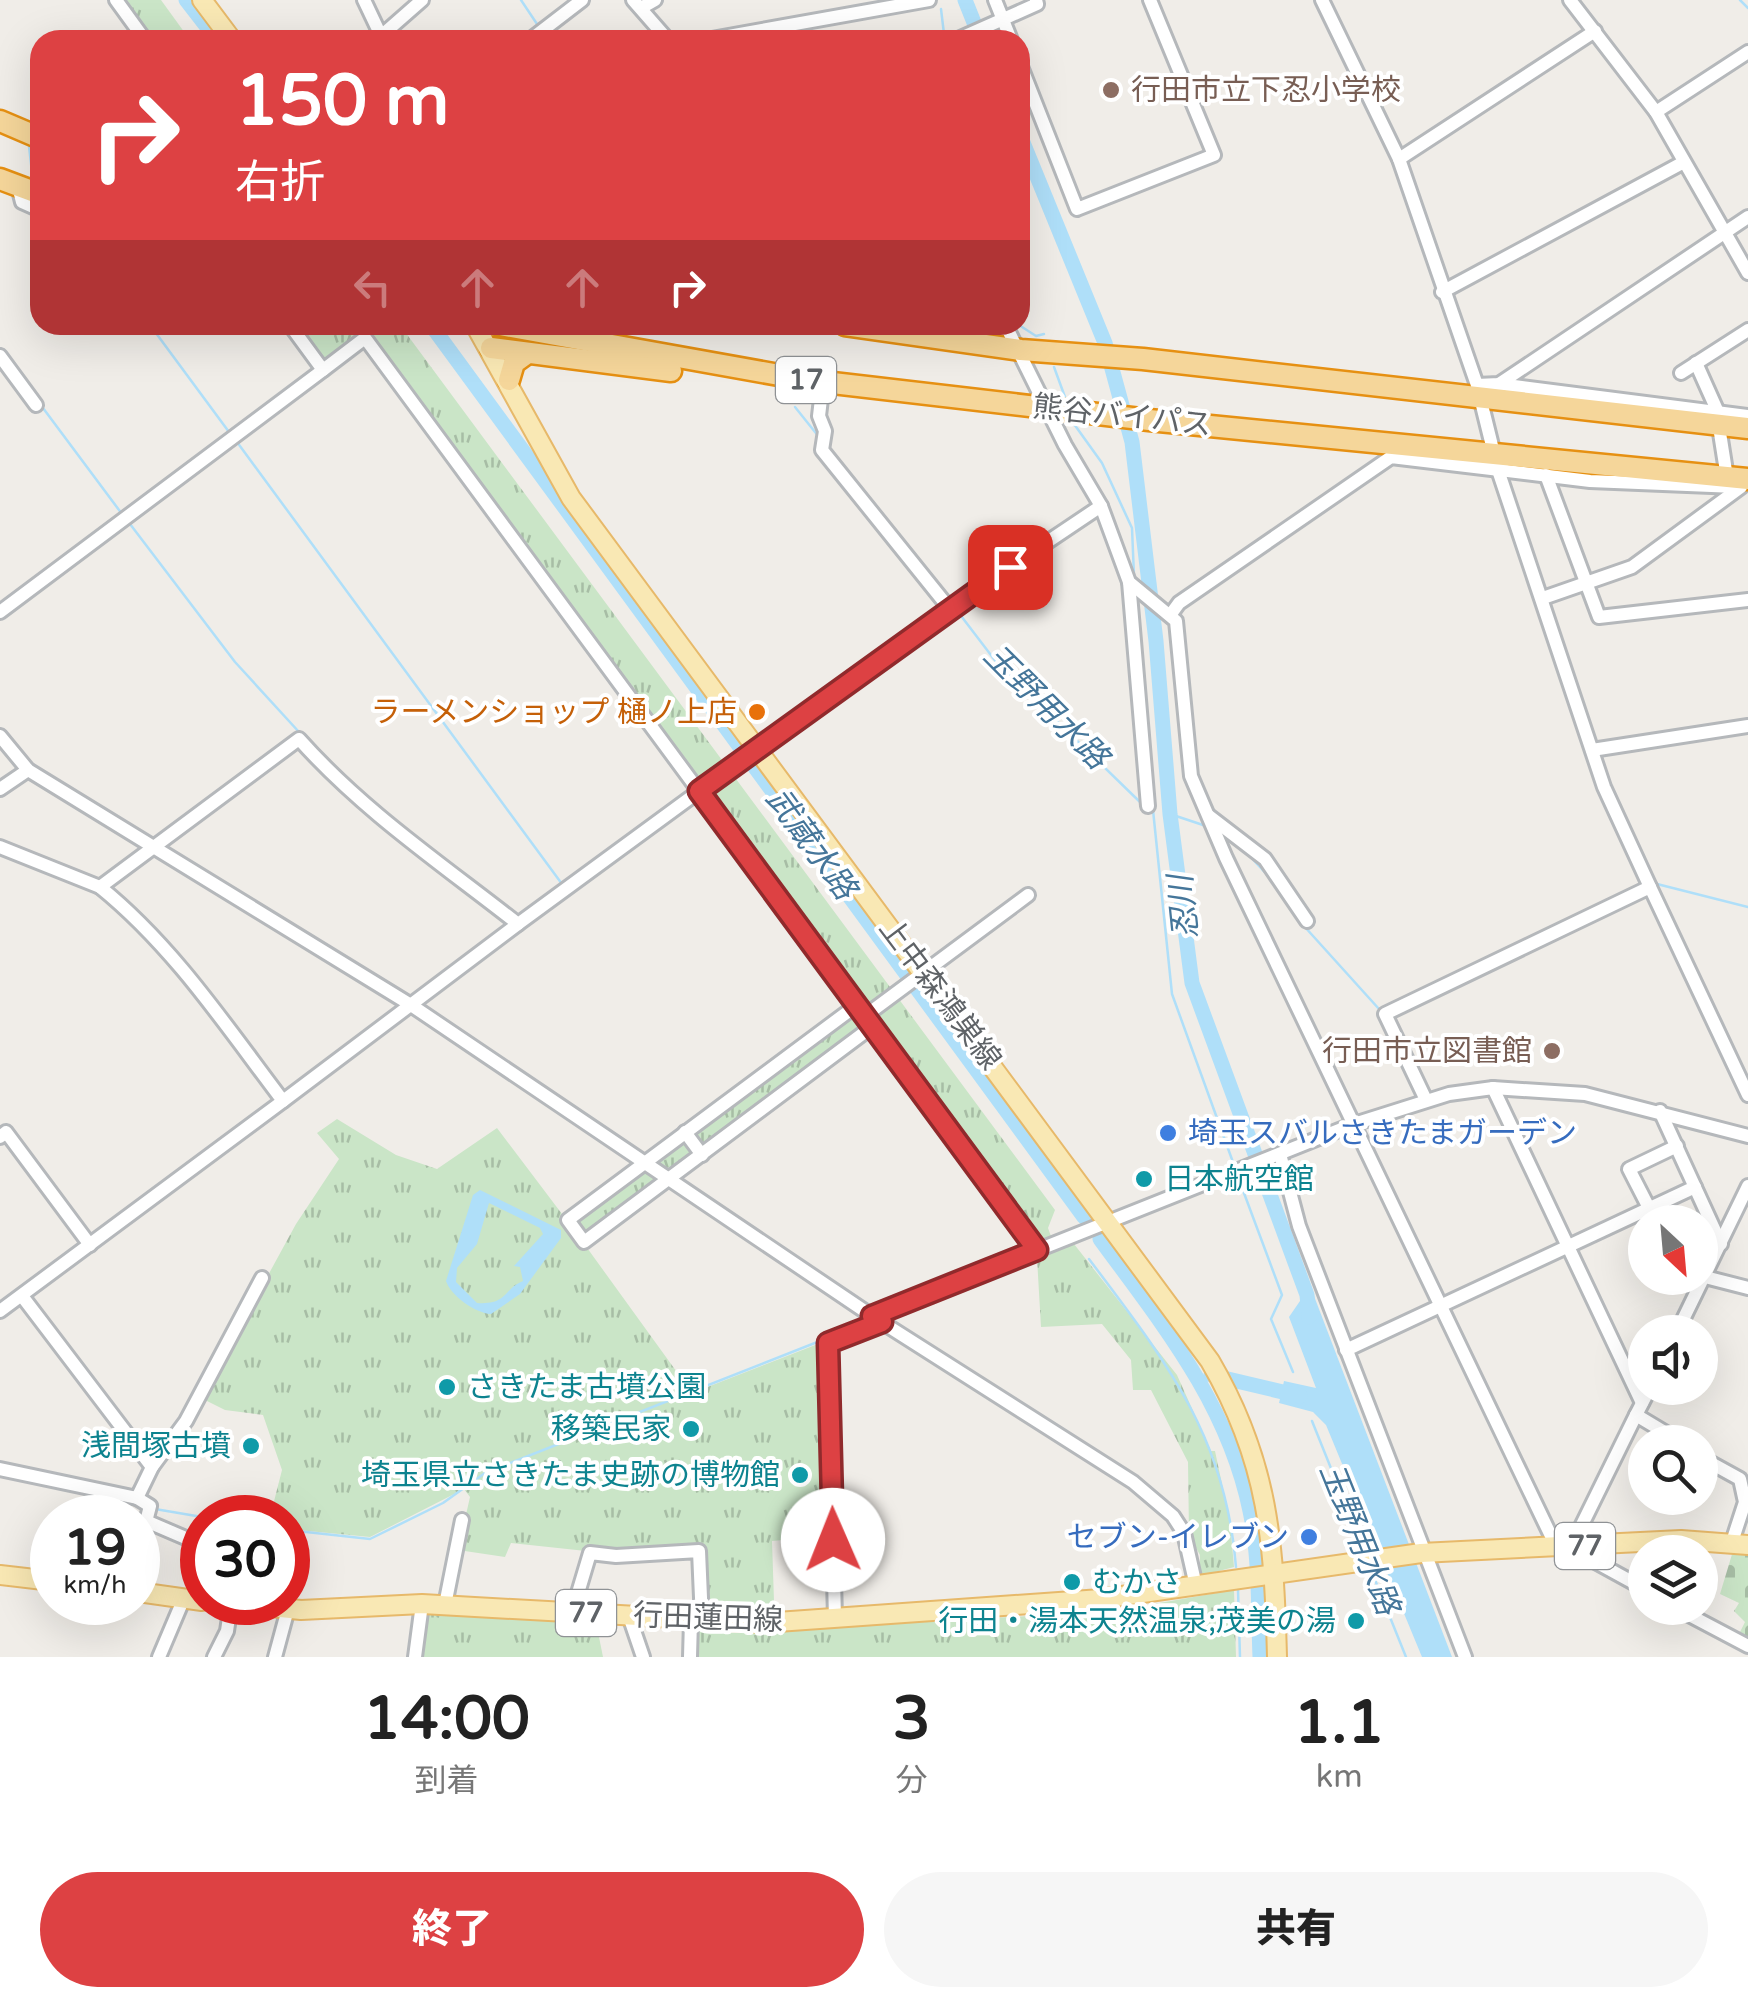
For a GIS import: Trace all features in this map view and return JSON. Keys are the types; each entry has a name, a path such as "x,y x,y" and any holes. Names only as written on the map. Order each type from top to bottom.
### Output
{"highway":[{"path":"0,121 30,134"},
{"name":"熊谷バイパス","path":"556,335 815,381 1745,489"},
{"name":"熊谷バイパス","path":"915,335 1020,350 1485,388 1748,428"},
{"name":"17","path":"491,348 775,383 815,381"},
{"path":"509,380 514,363 525,354"}],"main road":[{"path":"202,0 224,30"},
{"name":"上中森鴻巣線","path":"482,335 571,498 919,974 1210,1360 1228,1391 1264,1487 1270,1573"},
{"name":"77","path":"1423,1552 1681,1540 1740,1544"},
{"name":"行田蓮田線","path":"310,1608 422,1604 763,1623 1101,1599 1423,1552"},
{"path":"1270,1573 1277,1657"},
{"path":"0,1575 30,1578"}],"street":[{"path":"116,0 138,30"},
{"path":"364,0 378,30"},
{"path":"390,30 422,0"},
{"path":"543,30 582,0"},
{"path":"656,0 637,4 659,30"},
{"path":"762,30 929,0"},
{"path":"995,0 1005,30"},
{"path":"979,30 1036,0"},
{"path":"1030,89 1077,209 1214,155 1150,0"},
{"path":"1322,0 1400,159 1442,292 1485,388 1496,462 1592,750 1650,887 1748,1095"},
{"path":"1570,0 1656,112 1748,273"},
{"path":"1400,159 1595,31"},
{"path":"1656,112 1748,52"},
{"path":"1442,292 1684,162"},
{"path":"9,183 22,202 30,206"},
{"path":"1485,388 1748,217"},
{"path":"1680,373 1748,330"},
{"path":"297,335 323,370"},
{"path":"1011,335 1046,408 1101,506 1134,587 1148,806"},
{"path":"0,612 365,338 1037,1250"},
{"path":"0,356 36,406"},
{"path":"1696,363 1715,397 1716,410"},
{"path":"815,381 819,416 826,430 822,450 949,608"},
{"path":"1485,388 1748,416"},
{"path":"1720,433 1726,471"},
{"path":"1168,612 1391,457 1496,462 1546,475 1745,489"},
{"path":"1546,475 1599,616 1748,600"},
{"path":"1543,598 1632,568 1745,489"},
{"path":"0,1311 753,749 949,608 1101,506"},
{"path":"1134,587 1168,612 1180,641 1191,776 1207,814 1552,1538 1628,1580"},
{"path":"1592,750 1748,726"},
{"path":"0,736 28,770 410,1005 877,1319 1118,1472 1174,1516 1189,1544 1196,1586"},
{"path":"100,888 299,740 353,794 518,924"},
{"path":"0,788 28,770"},
{"path":"1207,814 1265,859 1307,921"},
{"path":"0,847 100,888 140,919 178,962 282,1101"},
{"path":"1426,1100 1385,1014 1650,887"},
{"path":"865,1016 797,1049 568,1220 584,1242 813,1071 865,1016 1028,895"},
{"path":"797,1049 813,1071"},
{"path":"1493,1088 1639,1409 1659,1425"},
{"path":"835,1618 828,1343 1104,1222 1354,1124 1426,1100 1493,1088 1571,1092 1660,1111 1748,1136"},
{"path":"1660,1111 1721,1244"},
{"path":"2,1130 90,1245"},
{"path":"685,1132 702,1155"},
{"path":"1647,1205 1629,1168 1676,1146"},
{"path":"1277,1155 1298,1226 1464,1657"},
{"path":"1654,1205 1695,1186"},
{"path":"1718,1250 1748,1186"},
{"path":"1346,1350 1628,1218"},
{"path":"138,1495 152,1467 186,1421 262,1278"},
{"path":"1718,1280 1748,1288"},
{"path":"22,1296 152,1467"},
{"path":"1570,1546 1641,1405"},
{"path":"1718,1467 1740,1479 1747,1502 1740,1544"},
{"path":"0,1469 123,1495"},
{"path":"444,1606 462,1520"},
{"path":"572,1613 590,1552 700,1551 690,1657"},
{"path":"415,1657 422,1604"},
{"path":"629,1616 644,1657"},
{"path":"159,1657 182,1625"},
{"path":"214,1657 231,1625"},
{"path":"275,1657 284,1625"},
{"path":"1708,1625 1748,1646"}],"green space":[{"path":"119,0 161,0 183,30 142,30"},
{"name":"さきたま古墳公園","path":"300,335 407,335 1055,1210 1048,1228 1056,1250 1074,1244 1177,1375 1211,1451 1215,1451 1230,1522 1234,1567 1200,1576 1200,1555 1189,1535 1188,1462 1151,1390 1133,1390 1131,1360 1102,1324 1041,1327 1037,1258 1050,1253 1045,1242 1037,1244 878,1028 585,1245 692,1393 823,1342 830,1536 772,1541 775,1631 1113,1611 1234,1590 1236,1657 694,1657 695,1629 707,1629 703,1548 614,1554 511,1543 505,1557 458,1550 470,1497 464,1489 370,1537 310,1531 310,1495 276,1495 282,1470 263,1415 225,1410 201,1398 296,1224 339,1159 317,1133 337,1119 396,1155 437,1169 497,1128 565,1218 857,1001 367,336 323,365"},
{"path":"1733,1551 1748,1553 1748,1639 1740,1632 1745,1622 1734,1611 1739,1603 1720,1594"},
{"path":"426,1612 596,1622 603,1657 418,1657"}],"water":[{"path":"480,1190 561,1230 561,1238 520,1294 491,1314 464,1303 446,1281 473,1195","holes":["489,1203 540,1228 543,1234 514,1266 520,1267 523,1281 500,1299 477,1303 456,1282 457,1268 477,1244"]},
{"path":"1314,1296 1452,1657 1422,1657 1326,1425 1313,1412 1279,1403 1284,1381 1316,1388 1289,1317 1300,1301"}],"waterway":[{"name":"武蔵水路","path":"186,0 209,30"},
{"name":"玉野用水路","path":"521,0 539,27"},
{"name":"忍川","path":"965,0 977,30"},
{"path":"1740,0 1748,8"},
{"path":"941,9 944,30"},
{"path":"0,110 26,121"},
{"path":"29,146 30,155"},
{"name":"忍川","path":"1030,159 1105,343 1132,442 1156,641 1170,814 1192,983 1307,1295 1309,1317"},
{"path":"1030,332 1036,336 1044,334"},
{"path":"157,335 229,432"},
{"name":"武蔵水路","path":"438,335 1084,1217"},
{"path":"1054,367 1065,397"},
{"path":"40,404 122,514"},
{"name":"玉野用水路","path":"795,407 819,437"},
{"path":"1074,424 1102,463 1132,528 1134,576"},
{"path":"237,442 562,884"},
{"path":"130,524 235,662 299,732"},
{"name":"玉野用水路","path":"955,608 997,663 1140,802"},
{"name":"玉野用水路","path":"1153,810 1172,994 1234,1165"},
{"path":"1170,814 1206,826"},
{"path":"1246,852 1271,879"},
{"path":"1653,883 1748,907"},
{"path":"1431,985 1645,884"},
{"path":"1281,893 1299,920"},
{"path":"1304,926 1379,1009 1383,1008"},
{"name":"玉野用水路","path":"1238,1177 1282,1295 1271,1319 1293,1372"},
{"name":"武蔵水路","path":"1100,1239 1190,1367 1226,1435 1240,1472 1253,1529 1260,1657"},
{"path":"1089,1259 1166,1366 1205,1439 1220,1478 1236,1567"},
{"path":"1014,1267 1031,1260"},
{"path":"895,1314 995,1274"},
{"path":"310,1532 370,1539 443,1503 485,1473 825,1339"},
{"path":"1211,1375 1300,1396"},
{"name":"玉野用水路","path":"1312,1421 1365,1553"},
{"path":"160,1510 180,1513"},
{"name":"玉野用水路","path":"1371,1570 1406,1657"},
{"path":"1238,1590 1240,1657"}],"place":[{"name":"行田市立下忍小学校","path":"1111,90"},
{"name":"ラーメンショップ 樋ノ上店","path":"757,712"},
{"name":"行田市立図書館","path":"1552,1051"},
{"name":"埼玉スバルさきたまガーデン","path":"1168,1133"},
{"name":"日本航空館","path":"1144,1179"},
{"name":"さきたま古墳公園","path":"447,1387"},
{"name":"移築民家","path":"691,1429"},
{"name":"浅間塚古墳","path":"251,1446"},
{"name":"埼玉県立さきたま史跡の博物館","path":"800,1475"},
{"name":"セブン-イレブン","path":"1309,1537"},
{"name":"むかさ","path":"1072,1582"},
{"name":"行田・湯本天然温泉;茂美の湯","path":"1356,1621"}],"route":[{"path":"833,1540 828,1343 882,1322 872,1316 1037,1250 699,791 1010,567"}]}
